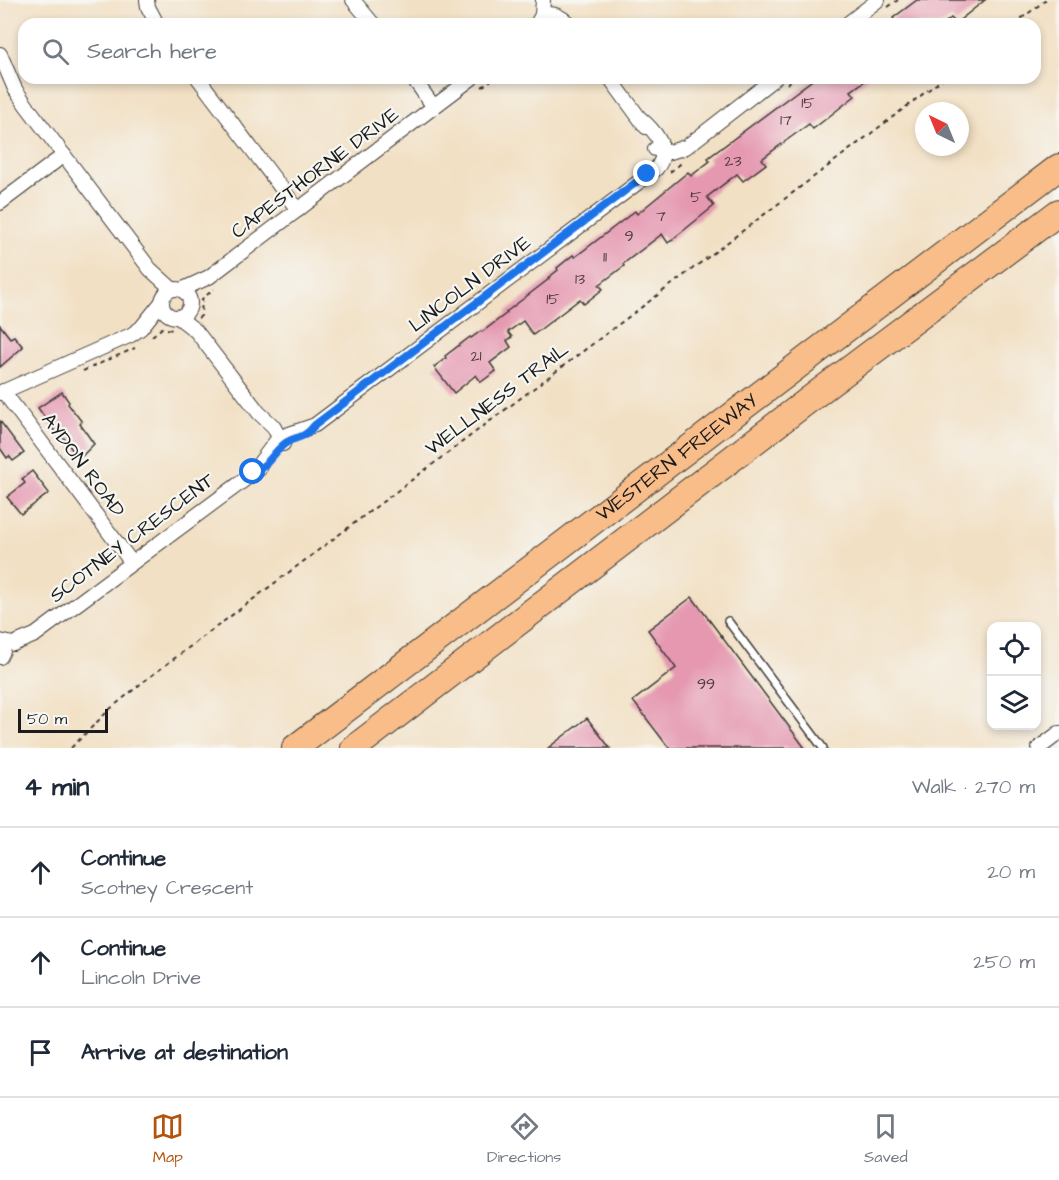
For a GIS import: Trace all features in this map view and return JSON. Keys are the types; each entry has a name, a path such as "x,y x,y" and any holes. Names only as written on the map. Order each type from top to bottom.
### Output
{"highway":[{"name":"WESTERN FREEWAY","path":"295,748 1059,166"},
{"name":"WESTERN FREEWAY","path":"354,748 823,389 1059,212"}],"street":[{"path":"147,0 154,18"},
{"path":"353,0 367,18"},
{"path":"543,0 546,17 561,18"},
{"path":"855,18 878,0"},
{"path":"0,54 15,89 150,269 176,298 196,331 259,413 268,429 280,441"},
{"path":"203,84 298,210"},
{"path":"417,84 434,107"},
{"name":"CAPESTHORNE DRIVE","path":"2,392 123,339 141,328 176,298 209,277 464,84"},
{"path":"615,84 641,119 653,142 661,149 699,136 767,84"},
{"name":"LINCOLN DRIVE","path":"280,441 306,435 315,425 647,174 661,149"},
{"path":"0,203 64,155"},
{"path":"176,298 164,311 196,331"},
{"name":"CAPESTHORNE DRIVE","path":"141,328 185,313 176,298"},
{"name":"AYDON ROAD","path":"2,392 132,563"},
{"name":"SCOTNEY CRESCENT","path":"1,647 36,635 270,461 280,441"},
{"path":"1039,748 1059,733"}],"lane":[{"path":"728,621 823,748"}],"path":[{"path":"1022,18 1046,0"},
{"name":"WELLNESS TRAIL","path":"71,748 143,682 936,84"}],"building":[{"path":"917,0 985,0 962,18 893,18"},
{"path":"807,84 861,84 851,91 855,96 813,129 809,124 787,140 762,159 766,164 743,181 737,174 707,197 714,206 668,243 662,234 599,285 603,289 584,304 580,299 533,335 523,321 508,332 512,337 507,341 511,347 490,363 496,371 481,382 476,375 454,393 434,367 446,358 445,356 507,313 549,279 558,270 557,268 573,255 575,257 635,211 637,214 688,172 691,176 710,161 708,158"},
{"path":"0,325 10,338 14,336 23,347 0,367"},
{"path":"62,392 94,444 82,456 80,453 77,456 38,408"},
{"path":"0,421 24,453 13,461 9,456 7,458 0,448"},
{"path":"32,471 49,493 21,514 7,497 25,483 22,479"},
{"path":"692,597 805,748 669,748 633,701 676,668 648,630"},
{"path":"587,718 610,748 548,748"}],"route":[{"path":"253,472 270,461 283,444 309,433 315,425 647,174"}]}
